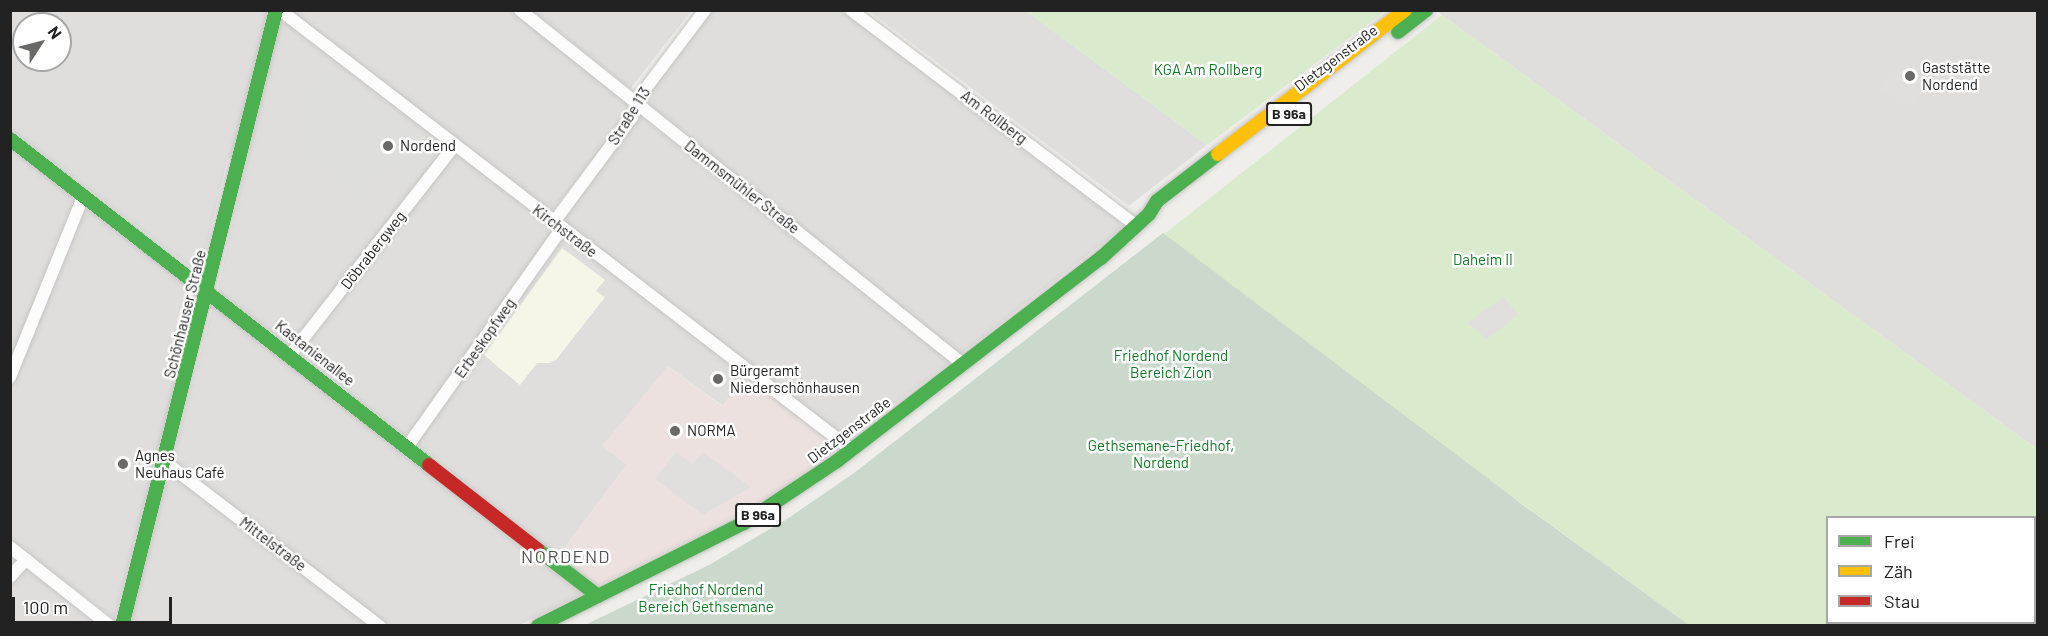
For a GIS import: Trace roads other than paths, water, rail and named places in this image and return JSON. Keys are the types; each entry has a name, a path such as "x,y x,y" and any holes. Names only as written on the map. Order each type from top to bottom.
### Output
{"main road":[{"name":"Schönhauser Straße","path":"122,626 278,10"},
{"name":"Dietzgenstraße","path":"538,626 744,523 852,450 1101,258 1149,214 1157,201 1405,10"},
{"name":"Dietzgenstraße","path":"1149,214 1165,209 1426,10"},
{"name":"Kastanienallee","path":"10,139 291,354 598,596"}],"street":[{"name":"Kirchstraße","path":"278,10 852,450"},
{"name":"Dammsmühler Straße","path":"520,10 964,365"},
{"name":"Straße 113","path":"558,225 632,117 644,92 705,10"},
{"name":"Am Rollberg","path":"850,10 1137,226"},
{"name":"Döbrabergweg","path":"291,354 454,146"},
{"path":"10,377 84,195"},
{"name":"Erbeskopfweg","path":"407,447 558,225"},
{"name":"Mittelstraße","path":"163,465 173,468 380,626"},
{"path":"10,547 110,626"},
{"path":"10,577 26,559"}],"place":[{"name":"Gaststätte Nordend","path":"1910,76"},
{"name":"Nordend","path":"388,146"},
{"name":"Bürgeramt Niederschönhausen","path":"718,379"},
{"name":"NORMA","path":"675,431"},
{"name":"Agnes Neuhaus Café","path":"123,464"}],"district":[{"name":"NORDEND","path":"566,556"}],"park label":[{"name":"KGA Am Rollberg","path":"1208,70"},
{"name":"Daheim II","path":"1483,260"},
{"name":"Friedhof Nordend Bereich Zion","path":"1171,364"},
{"name":"Gethsemane-Friedhof, Nordend","path":"1161,454"},
{"name":"Friedhof Nordend Bereich Gethsemane","path":"706,598"}]}
